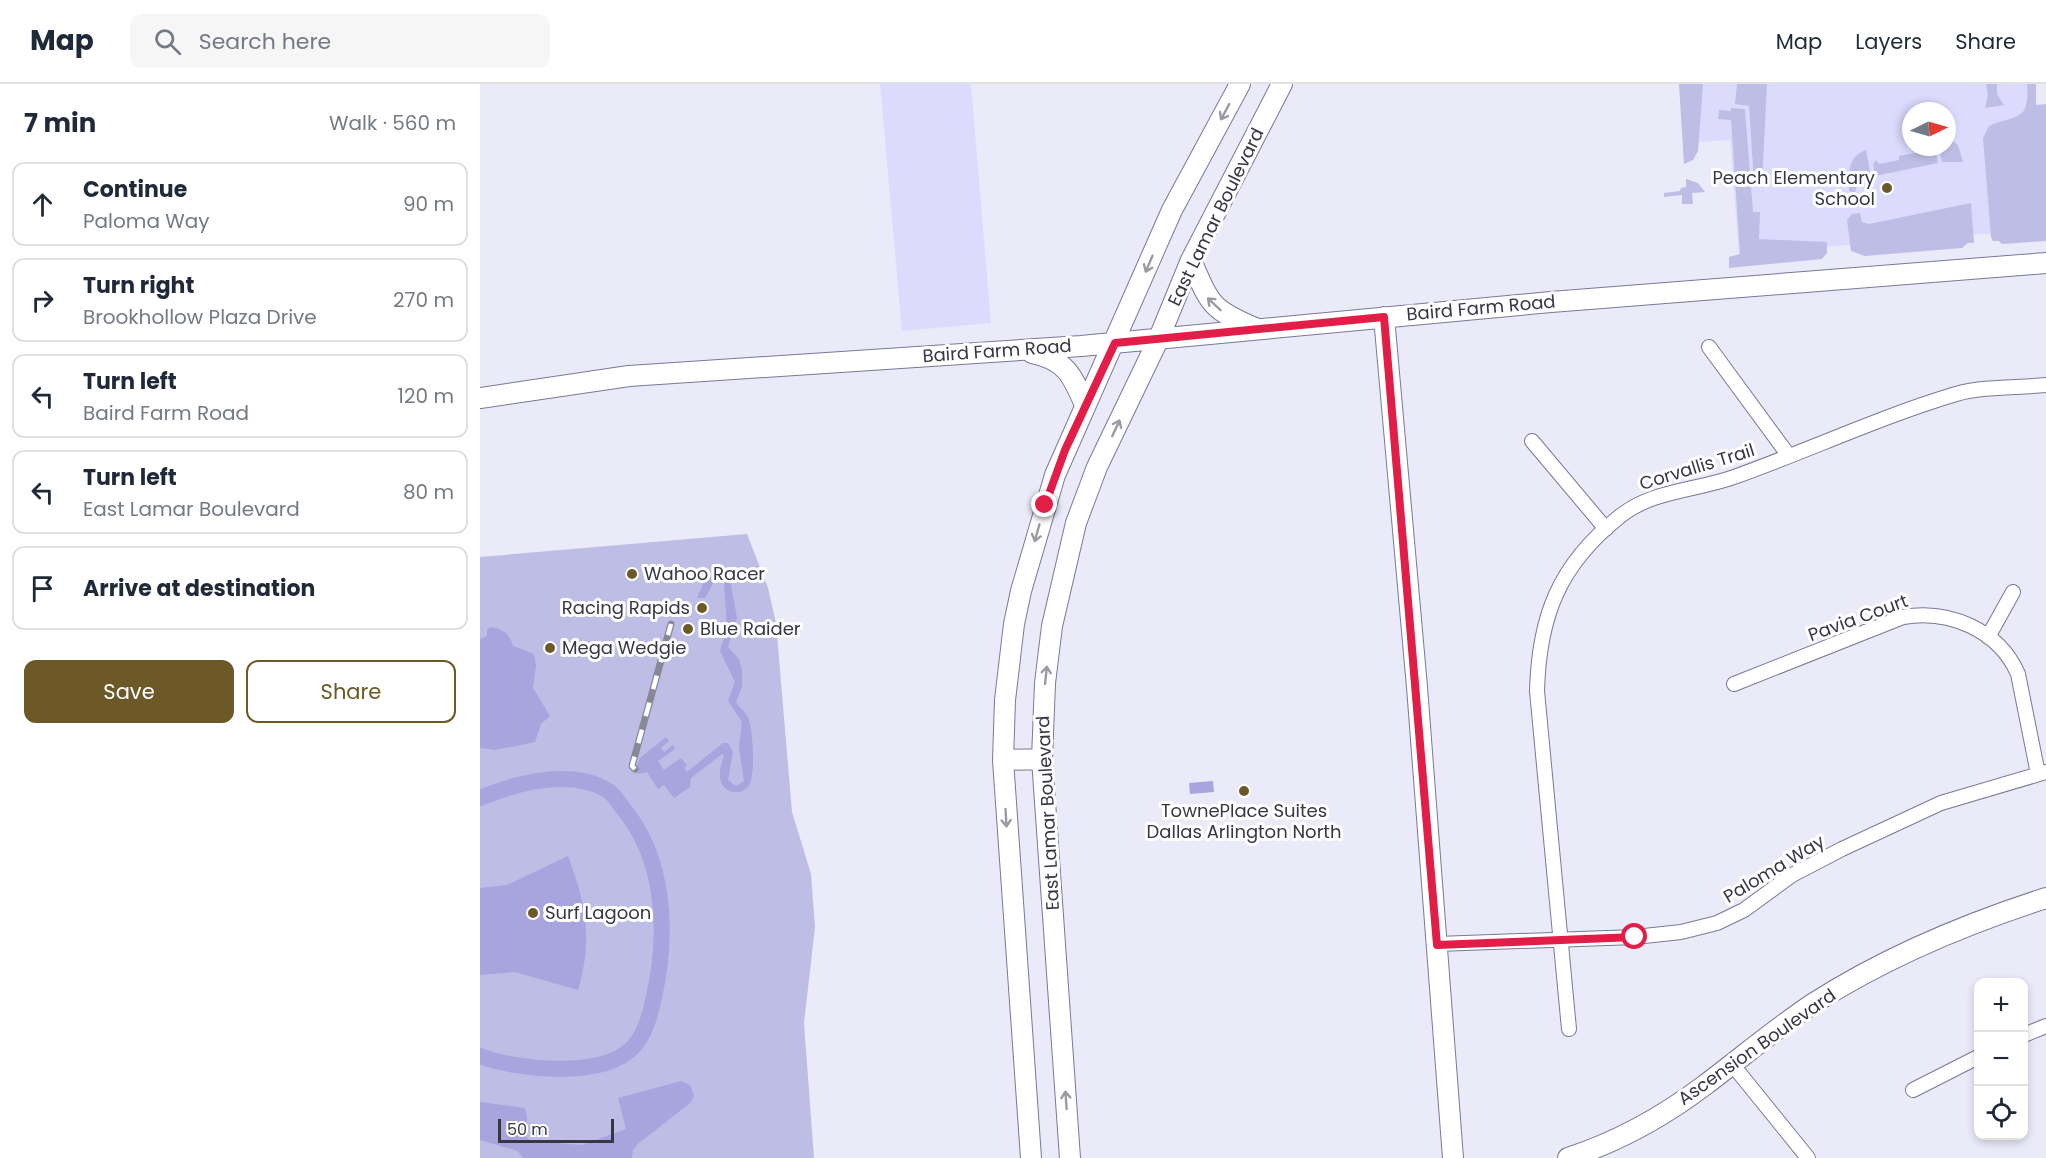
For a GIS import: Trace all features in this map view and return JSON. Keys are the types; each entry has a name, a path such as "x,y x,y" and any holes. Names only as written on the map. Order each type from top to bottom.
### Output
{"street":[{"path":"1031,1158 1003,760 1005,700 1014,624 1021,591 1055,475 1172,210 1240,84"},
{"name":"East Lamar Boulevard","path":"1070,1158 1042,759 1048,655 1059,591 1076,523 1097,467 1159,338 1191,260 1282,84"},
{"path":"1191,260 1208,301 1235,320 1258,329"},
{"name":"Baird Farm Road","path":"480,398 629,376 1115,343 1384,317 2046,263"},
{"path":"1384,317 1453,1158"},
{"path":"1709,347 1789,456"},
{"path":"1017,350 1059,362 1072,375 1085,405"},
{"name":"Corvallis Trail","path":"1569,1029 1537,691 1538,652 1546,619 1558,587 1575,560 1606,529 1640,503 1731,478 1958,393 2046,385"},
{"path":"1532,441 1606,529"},
{"path":"1988,637 2013,592"},
{"name":"Pavia Court","path":"1734,684 1903,617 1921,614 1962,622 1988,637 2012,658 2042,773"},
{"path":"1003,760 1042,759"},
{"name":"Paloma Way","path":"1437,945 1681,932 1717,923 1744,910 1792,875 1941,803 2042,773"},
{"name":"Ascension Boulevard","path":"1568,1158 1589,1151 1653,1120 1815,1002 1920,945 1979,920 2046,898"},
{"path":"2028,1033 2046,1026"},
{"path":"1913,1090 1974,1059"},
{"path":"1732,1064 1808,1158"}],"shaded area":[{"path":"880,84 971,84 991,323 902,331"},
{"path":"1679,84 1703,84 1698,151 1693,160 1684,164"},
{"name":"Peach Elementary School","path":"1681,84 2032,84 2044,229 1739,254 1730,140 1686,143"},
{"path":"1737,84 1767,84 1762,183 1754,183 1749,106 1735,104"},
{"path":"1986,84 1997,84 1997,94 2004,105 1985,108 1988,95"},
{"path":"2027,84 2036,84 2036,105 2046,104 2046,241 2002,244 1999,241 1993,241 1991,237 1983,138 1989,126 2014,118 2023,111 2026,105"},
{"path":"1731,108 1745,109 1753,212 1760,212 1759,239 1827,242 1827,253 1822,259 1729,268 1729,257 1740,254 1731,120 1718,119 1719,110 1731,111"},
{"path":"1956,143 1958,145 1963,162 1942,162 1941,156 1956,156"},
{"path":"1866,150 1871,177 1859,179 1854,196 1849,190 1850,166 1855,157"},
{"path":"1899,156 1936,156 1938,163 1875,176 1873,164 1876,160 1879,164 1899,160"},
{"path":"1686,179 1698,183 1705,192 1692,193 1693,204 1682,204 1682,195 1664,197 1664,193 1680,191 1681,188 1686,187"},
{"path":"1971,203 1974,243 1968,243 1962,248 1865,256 1851,251 1847,220 1852,214 1860,213 1862,222 1869,224"},
{"path":"747,534 768,588 776,623 792,812 811,874 815,927 804,1023 814,1158 480,1158 480,557"},
{"path":"714,573 727,576 731,585 737,618 728,647 739,659 742,670 742,687 736,702 749,720 753,744 751,782 740,792 727,790 720,778 724,755 722,754 691,778 690,787 674,798 664,785 658,789 647,772 638,774 635,770 640,758 666,737 669,741 661,748 664,752 673,745 675,749 658,761 664,770 681,758 687,765 684,768 687,772 723,743 728,743 733,752 728,780 736,786 744,781 739,747 742,722 728,701 735,682 720,651 727,626 724,583 715,580 705,598 697,598 704,581"},
{"path":"491,627 505,633 513,646 534,654 536,665 533,688 550,716 541,724 535,742 495,750 480,748 480,639 487,636 487,630"},
{"path":"1213,781 1214,792 1190,794 1189,783"},
{"name":"Surf Lagoon","path":"568,856 579,890 585,922 585,954 578,990 515,972 480,975 480,888 507,885"},
{"path":"681,1081 690,1085 694,1096 690,1103 639,1143 633,1150 632,1158 523,1158 518,1151 480,1140 480,1102 525,1108 526,1136 530,1141 582,1145 626,1129 618,1098"}],"waterway":[{"path":"480,798 510,787 544,780 577,780 593,783 607,790 637,828 648,850 660,898 662,923 658,973 651,1011 640,1039 630,1050 616,1059 599,1065 557,1069 514,1065 480,1056"}],"railway":[{"path":"635,769 632,766 671,624"}],"place":[{"name":"Peach Elementary School","path":"1887,188"},
{"name":"Wahoo Racer","path":"632,574"},
{"name":"Racing Rapids","path":"702,608"},
{"name":"Blue Raider","path":"688,629"},
{"name":"Mega Wedgie","path":"550,648"},
{"name":"TownePlace Suites Dallas Arlington North","path":"1244,791"},
{"name":"Surf Lagoon","path":"533,913"}],"route":[{"path":"1045,505 1065,450 1115,343 1384,317 1437,945 1635,937"}]}
